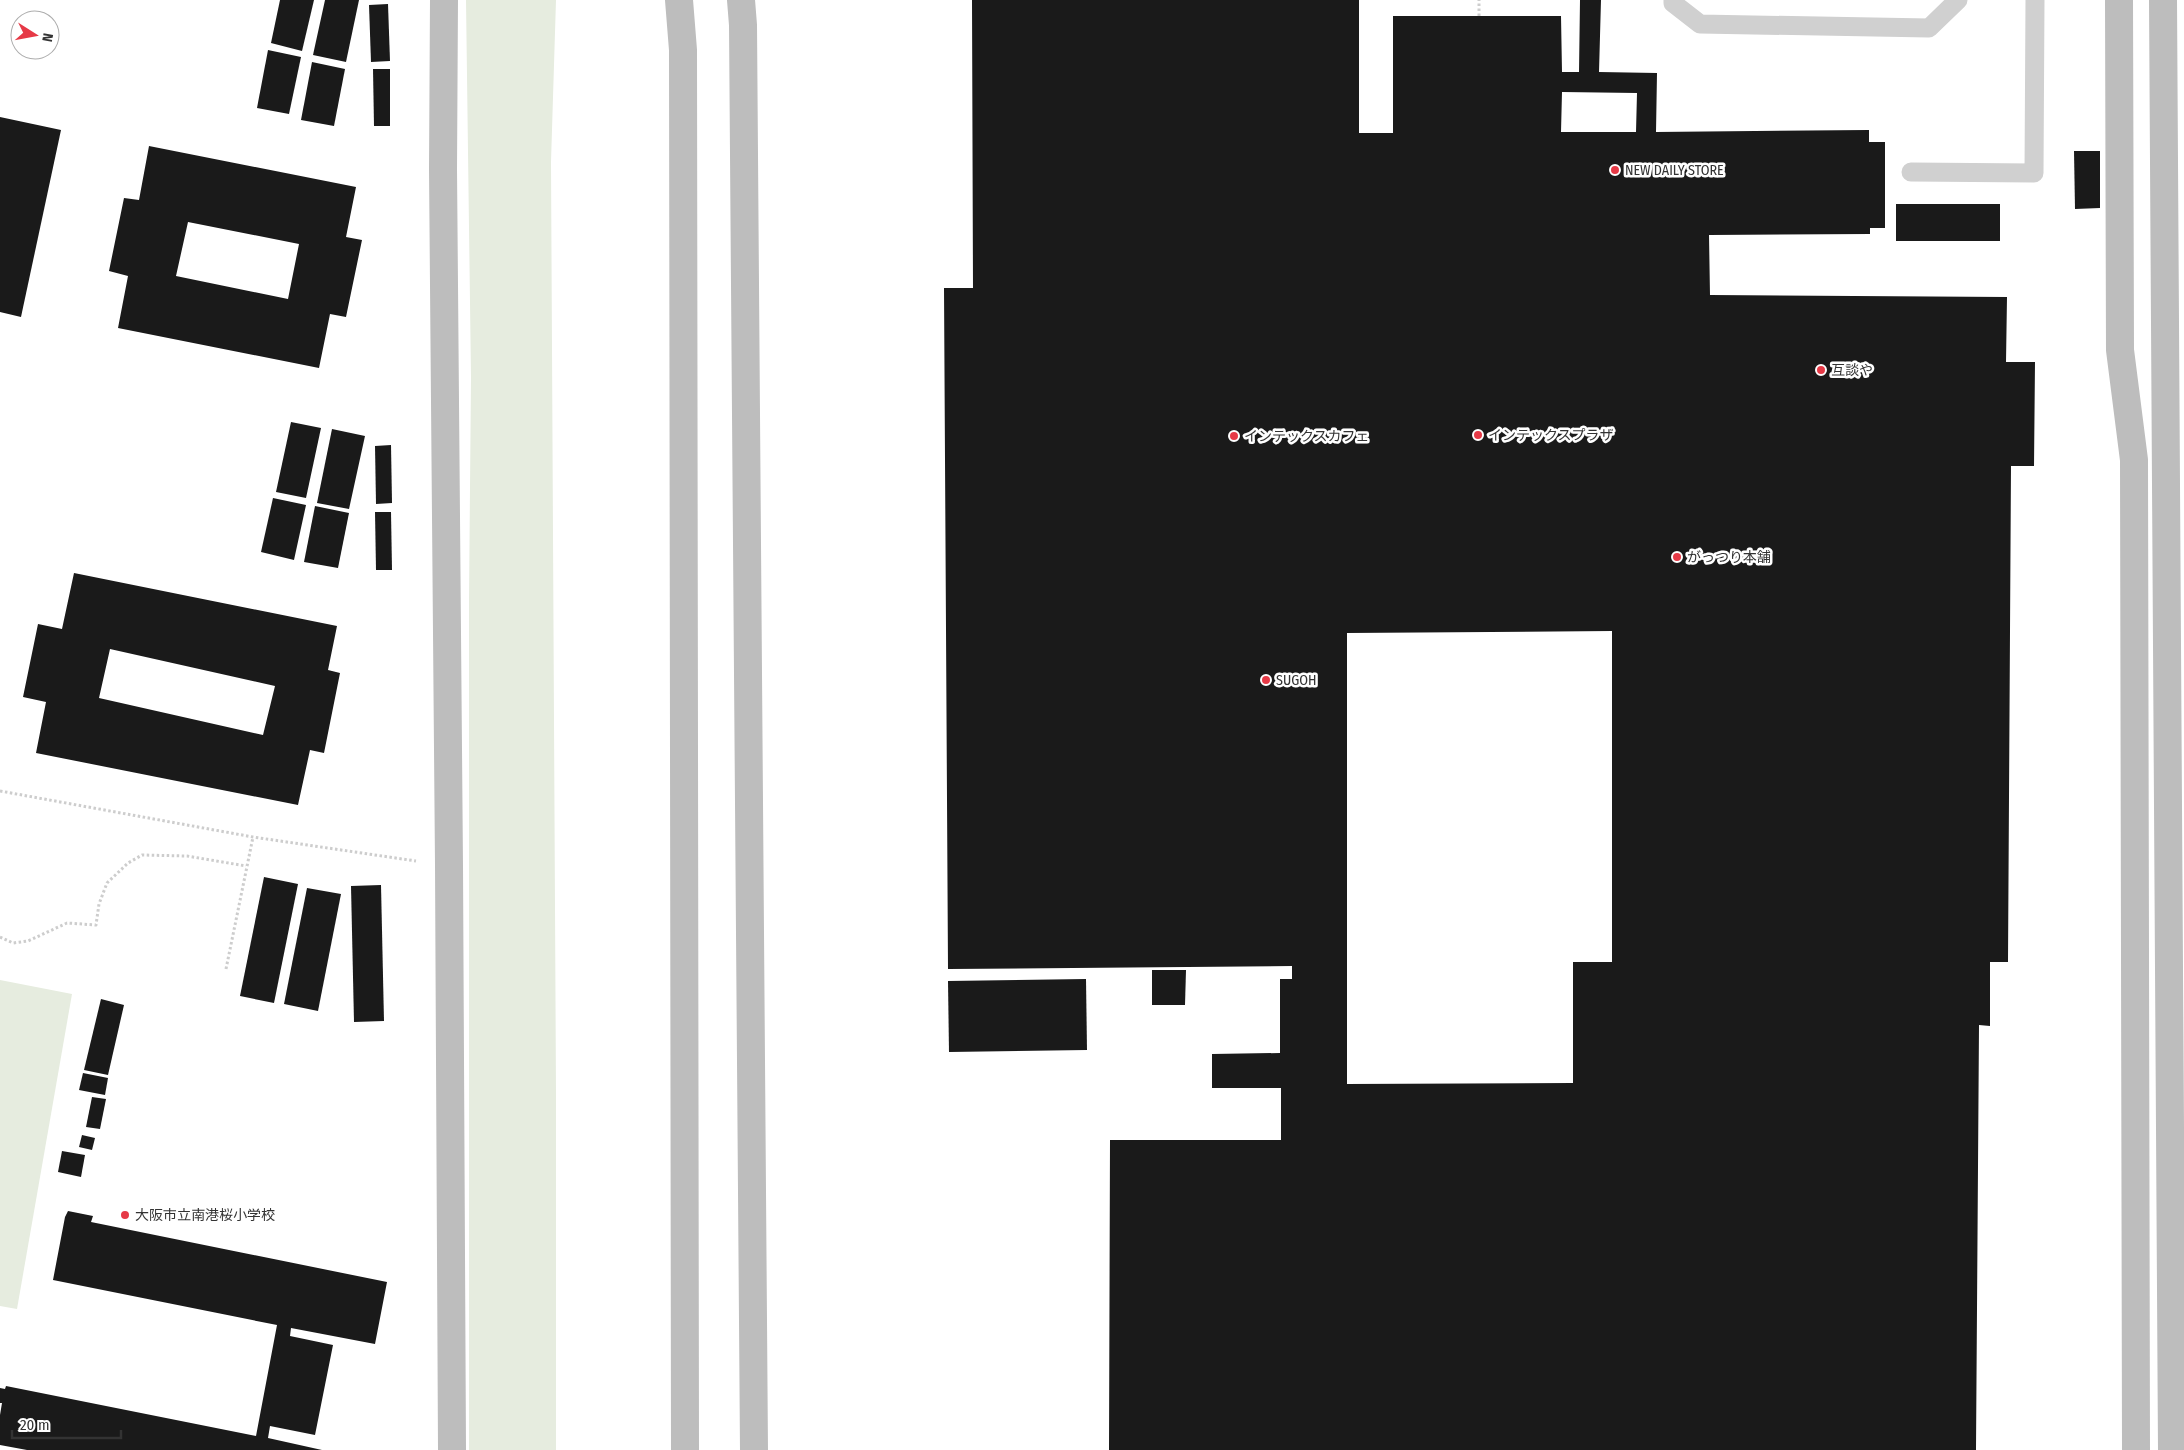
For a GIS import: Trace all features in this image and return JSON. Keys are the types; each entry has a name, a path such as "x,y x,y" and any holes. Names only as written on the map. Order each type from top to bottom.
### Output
{"street":[{"path":"444,0 442,169 449,865 452,1450"},
{"path":"679,0 683,50 685,1450"},
{"path":"740,0 743,35 754,1450"},
{"path":"2119,0 2120,350 2134,470 2136,1450"},
{"path":"2163,0 2172,1450"}],"lane":[{"path":"1673,0 1673,3 1700,24 1929,28 1958,0"},
{"path":"1910,172 2034,173 2036,0"}],"path":[{"path":"1479,0 1479,16"},
{"path":"0,792 253,837 449,865"},
{"path":"226,969 253,837"},
{"path":"0,937 13,943 28,941 67,923 96,925 99,904 107,883 128,863 142,855 187,856 246,866"}],"shaded area":[{"path":"466,0 556,0 551,162 556,1450 469,1450 469,600 471,378"},
{"path":"0,980 72,994 17,1309 0,1306"}],"building":[{"path":"280,0 314,0 302,51 271,43"},
{"path":"325,0 359,0 346,62 313,55"},
{"path":"972,0 1359,0 1359,133 1393,133 1393,16 1561,16 1562,72 1579,72 1580,0 1601,0 1599,72 1657,73 1656,132 1869,130 1869,142 1885,142 1885,228 1870,228 1870,234 1709,235 1710,295 2007,297 2006,362 2035,362 2034,466 2011,466 2008,962 1990,962 1990,1026 1979,1025 1976,1450 1109,1450 1110,1140 1281,1140 1281,1088 1212,1088 1212,1054 1280,1053 1280,979 1292,979 1292,966 948,969 944,288 973,288","holes":["1562,92 1637,93 1636,132 1561,132","1612,631 1612,962 1573,962 1573,1083 1347,1084 1347,633"]},
{"path":"388,4 390,61 371,62 369,5"},
{"path":"268,50 301,57 289,114 257,108"},
{"path":"312,62 345,69 334,126 301,120"},
{"path":"373,69 390,69 390,126 374,126"},
{"path":"0,117 61,130 21,317 0,312"},
{"path":"149,146 356,187 346,237 362,240 346,317 330,314 319,368 118,328 128,276 109,271 124,198 139,200","holes":["188,222 299,244 288,299 176,276"]},
{"path":"2074,151 2100,151 2100,208 2075,209"},
{"path":"1896,204 2000,204 2000,241 1896,241"},
{"path":"291,422 321,428 306,498 276,492"},
{"path":"332,429 365,436 349,509 317,503"},
{"path":"391,445 392,503 376,504 375,446"},
{"path":"273,498 306,505 294,560 261,552"},
{"path":"315,506 349,513 338,568 304,562"},
{"path":"375,512 391,512 392,570 376,570"},
{"path":"74,573 337,626 328,670 340,673 324,753 310,750 298,805 36,753 46,702 23,697 38,624 62,629","holes":["110,649 275,686 263,735 99,698"]},
{"path":"264,877 298,884 274,1003 240,996"},
{"path":"381,885 384,1021 354,1022 351,886"},
{"path":"307,888 341,894 318,1011 284,1004"},
{"path":"1152,970 1186,970 1185,1005 1152,1005"},
{"path":"1086,979 1087,1050 949,1052 948,981"},
{"path":"101,999 124,1005 108,1075 84,1070"},
{"path":"83,1073 108,1078 105,1095 79,1090"},
{"path":"92,1097 106,1099 100,1129 86,1127"},
{"path":"82,1135 95,1138 92,1150 79,1147"},
{"path":"62,1151 85,1155 81,1177 58,1172"},
{"path":"68,1211 93,1216 91,1222 387,1282 375,1344 291,1328 290,1336 333,1345 315,1435 270,1426 268,1438 322,1450 27,1450 0,1445 2,1403 0,1403 0,1388 5,1389 6,1386 256,1436 277,1325 53,1280 65,1217"}],"place":[{"name":"NEW DAILY STORE","path":"1615,170"},
{"name":"互談や","path":"1821,370"},
{"name":"インテックスプラザ","path":"1478,435"},
{"name":"インテックスカフェ","path":"1234,436"},
{"name":"がっつり本舗","path":"1677,557"},
{"name":"SUGOH","path":"1266,680"},
{"name":"大阪市立南港桜小学校","path":"125,1215"}]}
